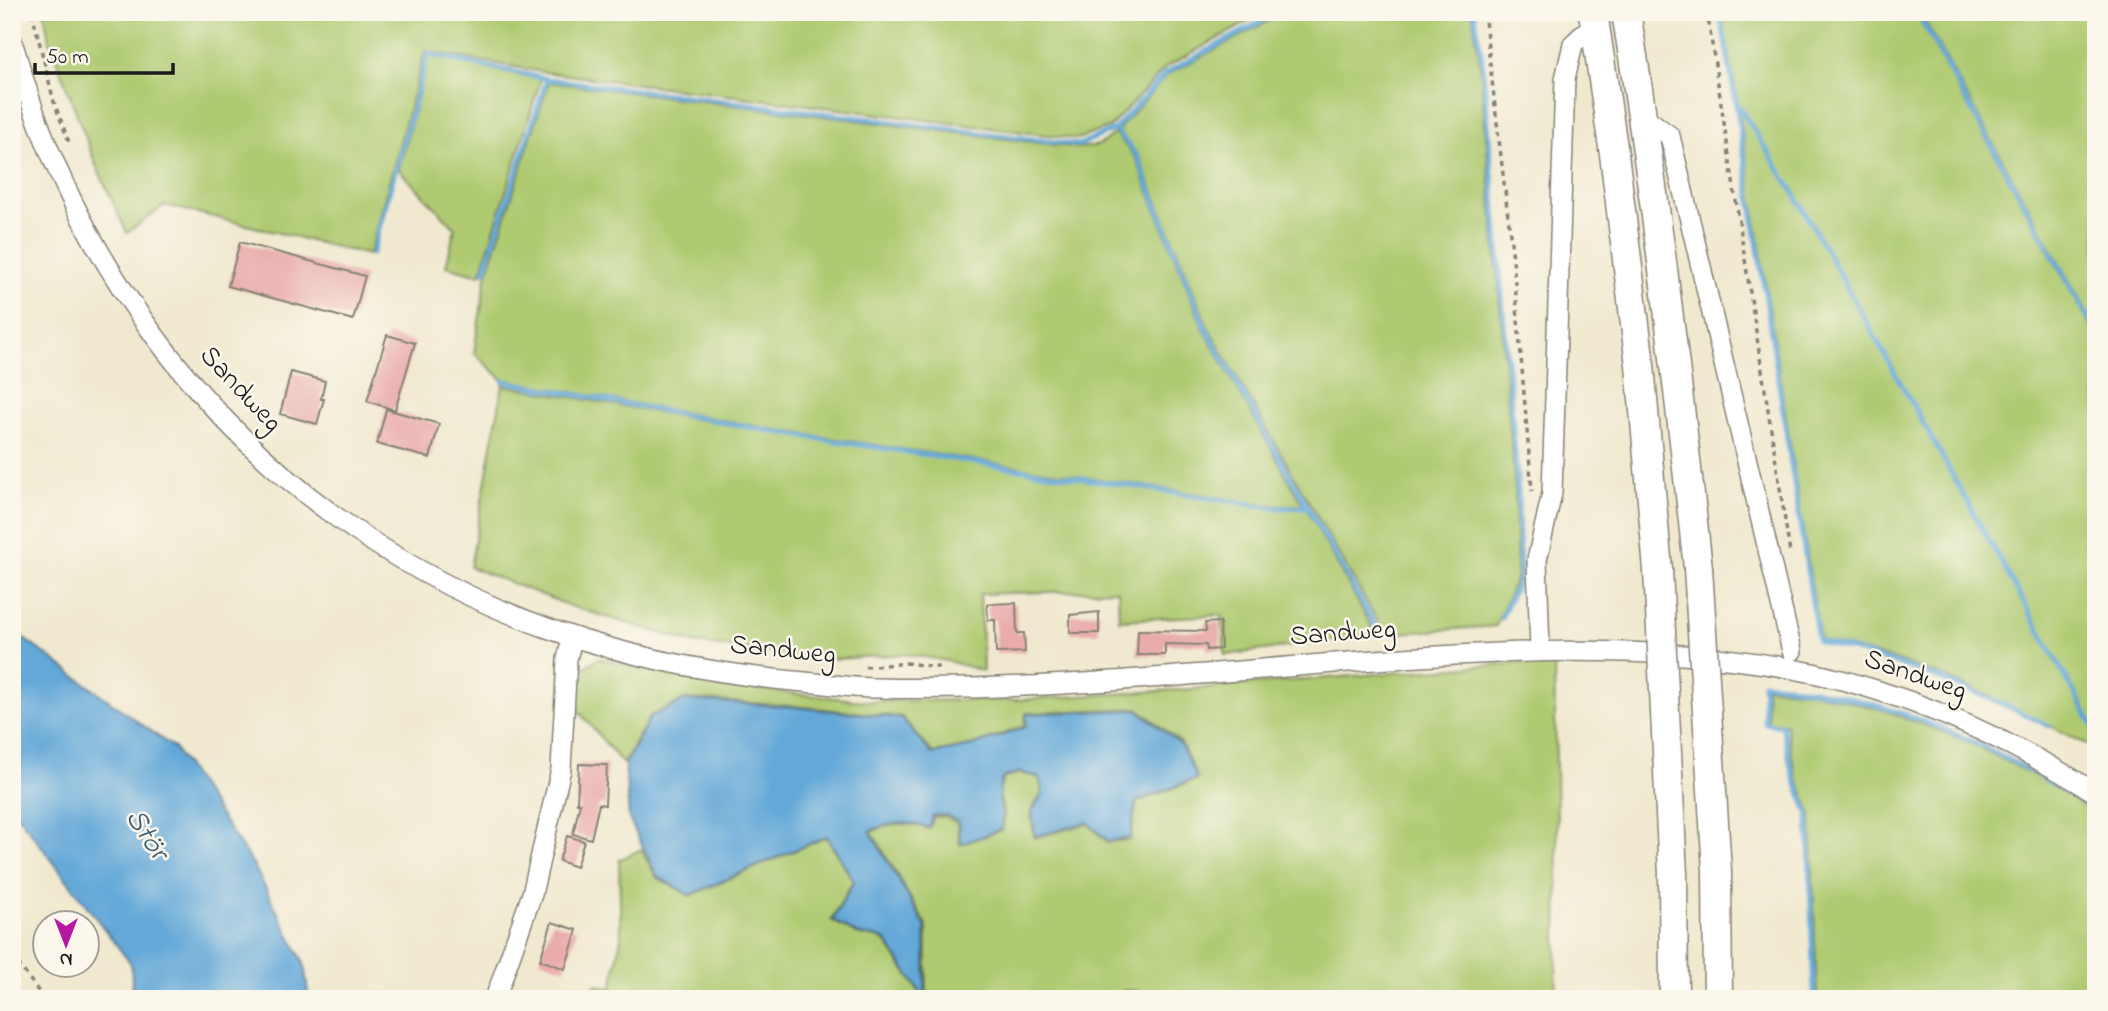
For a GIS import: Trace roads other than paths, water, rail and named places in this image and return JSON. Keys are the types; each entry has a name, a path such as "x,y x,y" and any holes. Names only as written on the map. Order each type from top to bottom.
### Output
{"highway":[{"path":"1626,12 1677,364 1698,568 1717,871 1718,999"},
{"path":"1594,18 1615,154 1640,365 1658,570 1673,873 1674,999"}],"street":[{"path":"1540,650 1537,560 1552,493 1565,79 1573,44 1594,18"},
{"name":"Sandweg","path":"12,41 34,111 77,209 103,258 135,307 199,391 251,446 302,491 370,541 435,580 572,639 674,665 738,676 874,688 1012,686 1456,653 1540,650 1602,650 1741,661 1788,668 1874,688 1978,727 2040,759 2096,793"},
{"path":"1643,116 1671,136 1792,651"},
{"path":"495,999 532,894 561,769 567,659 572,639"}],"water":[{"name":"Stör","path":"12,630 174,748 253,864 304,963 309,999 133,999 131,964 102,926 102,909 89,909 12,808"},
{"path":"686,700 901,718 932,754 973,746 1026,727 1027,714 1138,710 1180,744 1197,778 1136,801 1130,838 1108,841 1088,822 1035,836 1032,811 1043,793 1039,777 1020,772 1003,777 1000,784 1002,829 961,844 958,821 946,815 933,815 929,828 899,823 870,831 925,926 925,999 885,939 857,934 833,920 854,881 827,836 690,895 657,876 629,819 625,764 651,716"},
{"path":"1127,992 1182,996 1190,999 1108,999"}],"waterway":[{"path":"484,272 547,79 1079,145 1115,129 1166,73 1279,12"},
{"path":"1474,12 1483,64 1518,491 1520,577 1501,618"},
{"path":"1720,12 1818,641 1936,677 2049,726"},
{"path":"1917,12 2096,332"},
{"path":"372,254 428,54 547,79"},
{"path":"1738,105 1794,193 2096,731"},
{"path":"1115,129 1137,156 1205,327 1380,634"},
{"path":"503,381 776,432 1276,508 1307,507"},
{"path":"1814,999 1808,812 1793,775 1782,726 1765,723 1763,683 1852,699 1937,726 2018,764 2096,811"}]}
